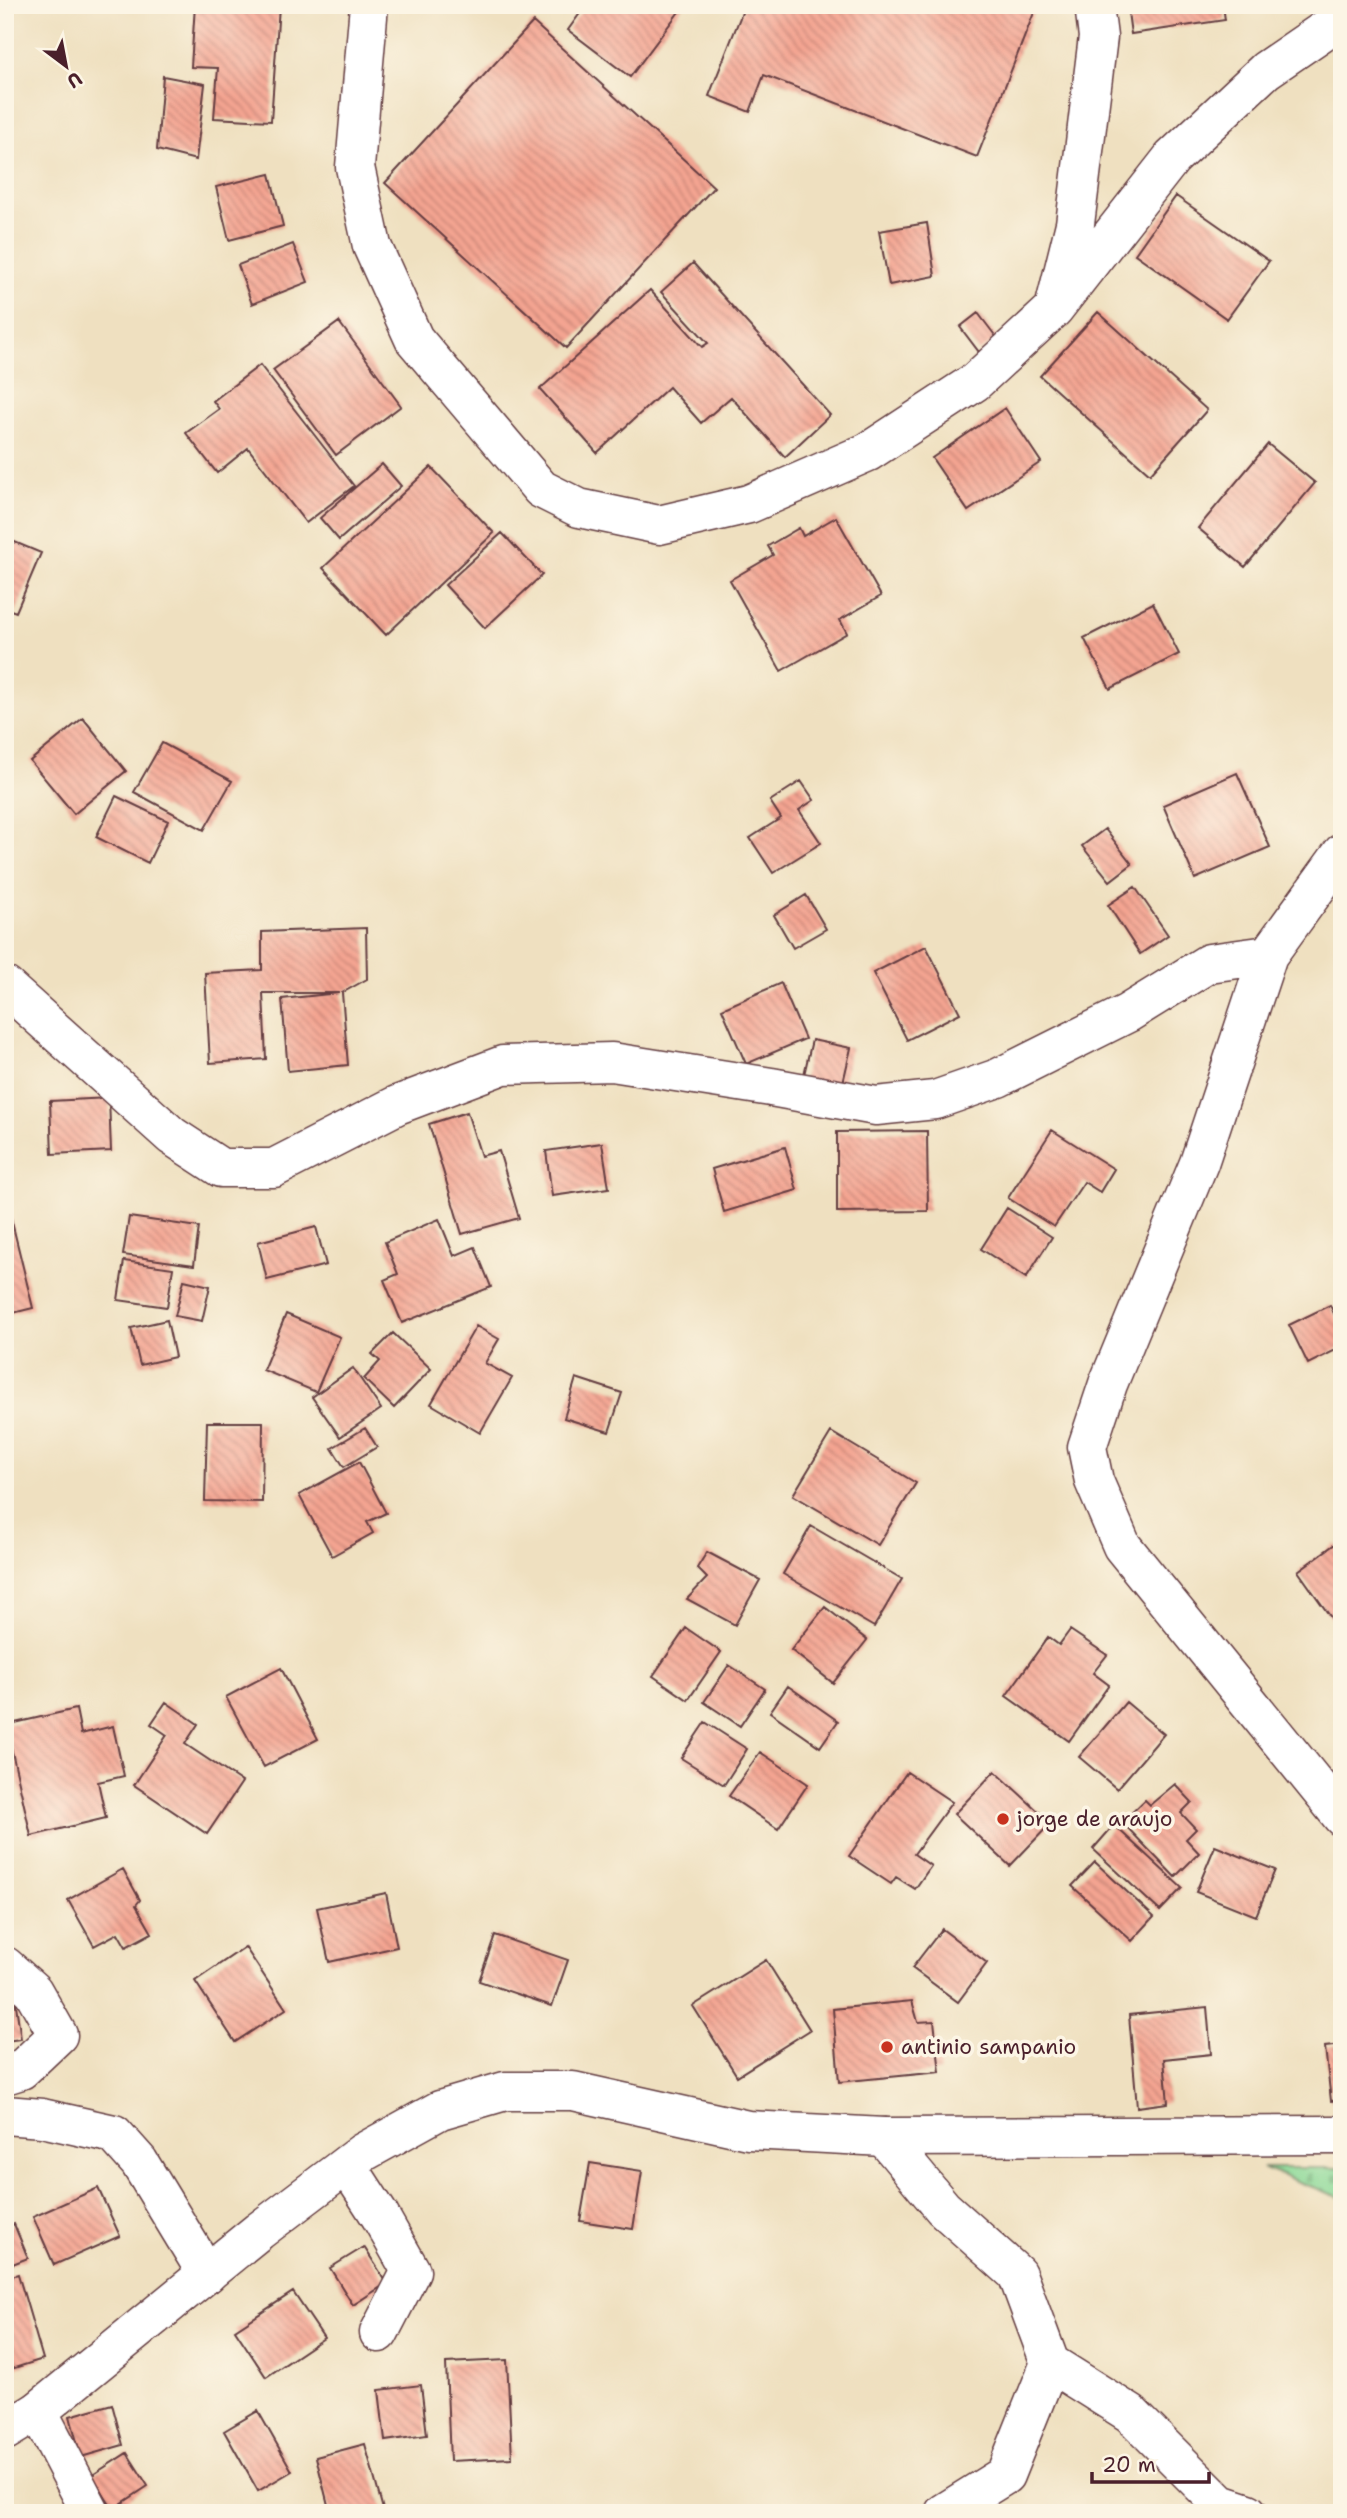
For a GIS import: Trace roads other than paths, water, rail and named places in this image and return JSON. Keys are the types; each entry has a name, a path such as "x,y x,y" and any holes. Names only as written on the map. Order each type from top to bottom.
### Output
{"street":[{"path":"369,5 355,167 372,246 414,339 541,489 579,508 659,525 749,504 868,452 975,382 1054,309 1172,158 1266,70 1342,18"},
{"path":"1054,309 1075,224 1098,37 1094,5"},
{"path":"1342,853 1268,955 1199,1163 1108,1384 1087,1447 1094,1481 1122,1546 1342,1817"},
{"path":"5,986 172,1136 221,1168 274,1168 397,1105 503,1065 612,1062 876,1106 935,1100 998,1077 1116,1019 1209,963 1268,955"},
{"path":"5,1966 33,1991 58,2035 21,2070 5,2075"},
{"path":"5,2431 38,2411 206,2274 362,2153 440,2110 505,2091 573,2091 748,2130 884,2137 1342,2135"},
{"path":"5,2115 42,2118 114,2134 139,2162 206,2274"},
{"path":"884,2137 943,2208 1017,2274 1050,2363 1131,2414 1220,2504 1248,2513"},
{"path":"347,2165 411,2270 379,2333"},
{"path":"944,2513 1005,2474 1050,2363"},
{"path":"38,2411 91,2513"}],"place":[{"name":"jorge de araujo","path":"1003,1819"},
{"name":"antinio sampanio","path":"887,2047"}]}
